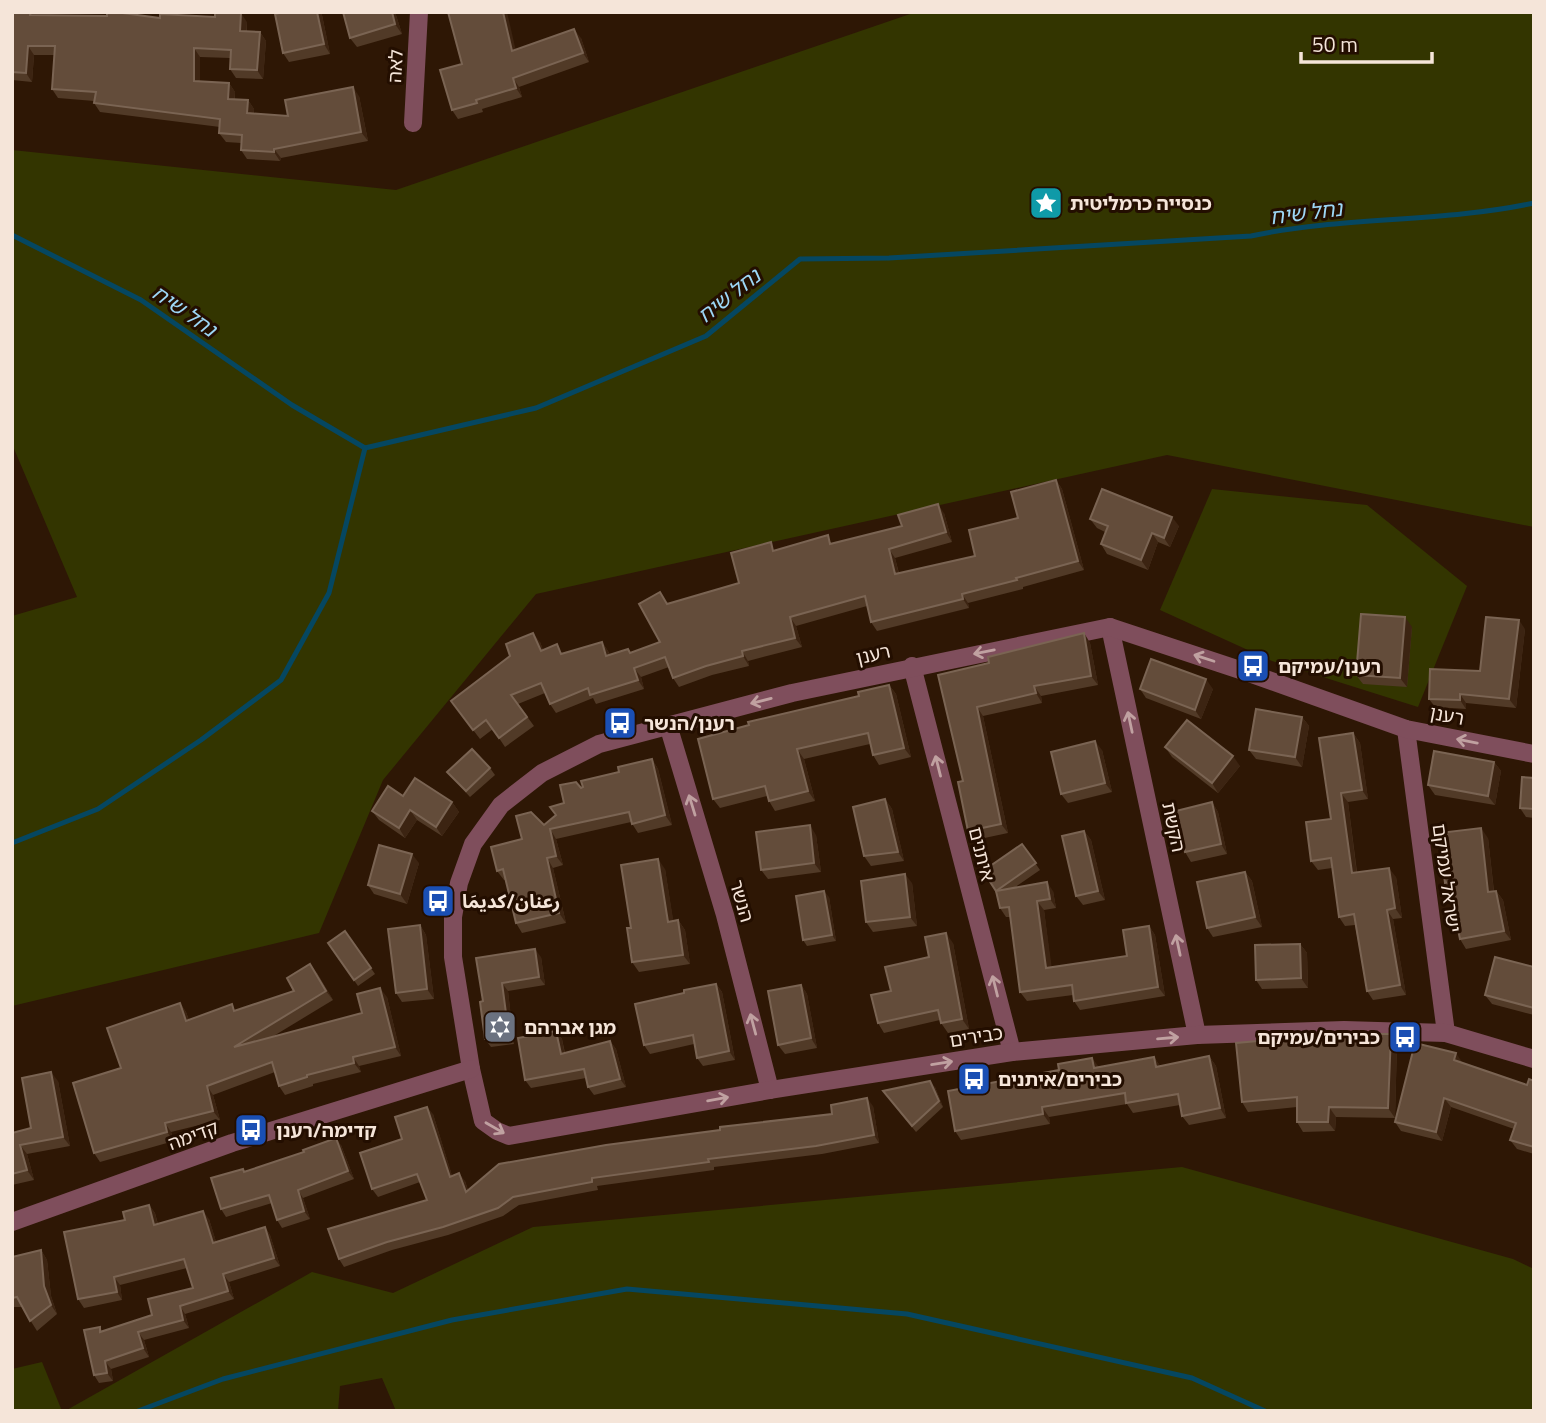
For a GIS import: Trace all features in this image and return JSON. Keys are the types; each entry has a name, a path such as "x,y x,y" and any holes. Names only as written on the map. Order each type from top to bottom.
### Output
{"street":[{"name":"לאה","path":"413,123 419,12"},
{"name":"רענן","path":"471,1069 453,957 453,917 460,883 473,844 501,805 542,773 599,744 792,693 1110,626 1406,729 1534,754"},
{"name":"הקשת","path":"1110,626 1197,1035"},
{"name":"איתנים","path":"912,666 1012,1052"},
{"name":"הנשר","path":"668,725 725,915 771,1090"},
{"name":"ישראל עמיקם","path":"1406,729 1446,1033"},
{"name":"כבירים","path":"471,1069 484,1121 509,1136 771,1090 1012,1052 1197,1035 1345,1030 1446,1033 1534,1059"},
{"name":"קדימה","path":"12,1222 232,1143 471,1069"}],"shaded area":[{"path":"916,12 1534,12 1534,527 1167,455 536,594 383,780 319,933 12,1006 12,616 77,597 12,444 12,150 396,190"},
{"path":"1212,489 1367,505 1467,586 1418,707 1272,661 1160,610"},
{"path":"1182,1167 1513,1259 1534,1269 1534,1411 396,1411 382,1378 340,1386 338,1411 65,1411 312,1272 393,1293 533,1227"},
{"path":"42,1362 62,1411 12,1411 12,1369"}],"building":[{"path":"12,12 30,12 30,15 107,16 107,12 115,12 160,18 160,14 215,17 215,12 241,13 240,31 260,32 257,70 230,69 231,50 194,48 194,81 229,83 228,99 248,100 247,113 288,116 285,100 353,87 361,132 274,149 274,152 241,150 242,135 219,133 220,119 94,103 96,92 52,89 55,46 28,46 26,73 12,72"},
{"path":"317,12 324,44 283,53 275,14"},
{"path":"343,12 392,12 395,24 350,38"},
{"path":"448,12 503,12 512,51 574,29 583,53 513,78 516,88 452,110 440,70 462,64"},
{"path":"1056,480 1078,561 962,594 963,599 871,622 865,596 790,617 795,638 742,651 743,656 673,678 665,657 634,668 638,680 590,695 588,688 550,704 541,683 511,695 527,717 499,738 486,720 473,730 451,701 510,656 506,644 533,633 541,651 557,644 561,654 602,642 606,656 628,649 630,653 660,642 639,604 660,592 667,604 739,583 731,553 771,542 773,551 828,535 830,544 902,526 898,515 938,504 946,532 889,549 895,574 975,556 969,530 1018,518 1011,492"},
{"path":"1102,489 1172,517 1164,538 1152,533 1141,560 1101,544 1108,526 1090,519"},
{"path":"1361,614 1405,617 1400,678 1356,675"},
{"path":"1486,617 1519,620 1509,699 1460,694 1460,700 1429,699 1430,669 1480,671"},
{"path":"1084,633 1091,676 1034,686 1036,693 977,707 1001,824 968,831 958,782 963,781 938,675 989,663 988,657"},
{"path":"1151,659 1206,679 1195,710 1140,689"},
{"path":"889,685 904,748 873,755 868,733 797,749 808,791 769,801 765,786 713,799 698,739 749,725 748,722 859,696 858,692"},
{"path":"1256,709 1302,717 1295,757 1249,750"},
{"path":"1187,720 1233,756 1212,783 1165,747"},
{"path":"1353,733 1362,790 1341,793 1352,873 1389,868 1395,908 1387,910 1400,985 1367,991 1354,914 1339,917 1331,858 1311,861 1306,822 1331,819 1319,738"},
{"path":"1095,741 1105,783 1061,794 1051,752"},
{"path":"472,749 490,768 466,791 447,772"},
{"path":"1434,751 1494,762 1488,796 1428,785"},
{"path":"652,759 665,815 632,824 629,812 550,829 556,856 547,858 559,913 516,923 503,869 497,871 491,847 522,839 516,816 531,812 544,825 556,815 550,807 564,803 560,785 576,782 581,788 581,781 619,772 618,767"},
{"path":"1522,777 1534,778 1534,809 1520,808"},
{"path":"415,778 452,802 436,827 410,810 399,828 372,811 388,786 403,796"},
{"path":"885,799 898,852 864,856 853,807"},
{"path":"1212,802 1221,844 1185,852 1176,811"},
{"path":"810,825 814,863 761,870 756,832"},
{"path":"1481,828 1488,892 1496,891 1504,931 1460,939 1448,882 1445,883 1439,833"},
{"path":"1084,831 1098,891 1076,896 1062,836"},
{"path":"1022,844 1036,863 996,891 983,871"},
{"path":"379,845 412,854 400,894 368,885"},
{"path":"658,859 668,922 678,920 683,955 632,962 627,928 631,928 621,865"},
{"path":"1245,872 1255,917 1207,928 1197,882"},
{"path":"905,874 910,917 866,922 861,881"},
{"path":"1047,882 1050,899 1037,901 1046,968 1127,956 1123,930 1149,926 1158,987 1074,1001 1072,985 1020,992 1009,907 1000,908 996,891"},
{"path":"824,891 832,935 803,940 796,896"},
{"path":"420,925 427,989 396,993 388,929"},
{"path":"345,931 371,968 354,980 328,943"},
{"path":"946,933 962,1019 941,1023 938,1010 878,1023 871,995 891,991 885,967 929,957 925,937"},
{"path":"1300,944 1301,978 1256,980 1255,945"},
{"path":"535,949 539,977 502,983 509,1036 485,1039 480,1002 483,1001 476,958"},
{"path":"1495,957 1534,967 1534,1008 1485,995"},
{"path":"310,964 326,991 234,1047 362,1013 357,994 380,988 395,1047 353,1057 354,1063 307,1075 279,1086 272,1062 207,1086 213,1111 165,1123 167,1132 94,1153 73,1083 121,1068 107,1028 180,1003 186,1021 232,1004 234,1011 294,991 287,978"},
{"path":"716,984 729,1051 697,1058 693,1035 644,1045 635,1004"},
{"path":"801,985 811,1038 778,1045 768,991"},
{"path":"556,1031 561,1054 610,1041 620,1079 588,1087 584,1069 525,1080 518,1038"},
{"path":"1350,1034 1391,1034 1388,1108 1329,1107 1328,1122 1297,1122 1297,1097 1242,1102 1236,1043 1303,1037 1350,1038"},
{"path":"1415,1043 1456,1053 1454,1060 1527,1085 1529,1079 1534,1081 1534,1147 1510,1140 1516,1123 1444,1098 1436,1132 1395,1122"},
{"path":"1209,1056 1220,1108 1182,1116 1178,1094 1126,1103 1125,1093 1042,1107 1043,1114 955,1131 948,1091 1059,1070 1058,1064 1092,1058 1094,1068 1154,1057 1156,1067"},
{"path":"51,1072 63,1137 20,1145 27,1170 12,1174 12,1133 31,1128 22,1078"},
{"path":"930,1081 939,1101 912,1126 883,1091"},
{"path":"867,1098 874,1135 816,1146 708,1159 709,1162 592,1178 592,1182 513,1197 498,1208 339,1259 328,1229 427,1200 417,1174 372,1189 360,1153 402,1139 395,1117 427,1107 450,1177 459,1173 466,1192 499,1164 606,1145 720,1130 720,1127 832,1114 831,1105"},
{"path":"336,1138 348,1171 298,1190 304,1211 277,1220 269,1195 221,1209 211,1178 243,1169 244,1172"},
{"path":"149,1205 154,1225 203,1211 213,1243 265,1227 274,1258 223,1274 228,1291 180,1306 183,1320 138,1332 143,1348 105,1361 107,1373 94,1375 84,1330 100,1327 100,1332 152,1315 148,1299 193,1288 184,1259 114,1277 117,1292 78,1299 64,1232 125,1220 123,1212"},
{"path":"41,1250 44,1286 51,1305 30,1321 17,1297 12,1298 12,1257"}],"waterway":[{"name":"נחל שיח","path":"12,235 141,300 292,405 365,448 536,408 706,336 800,259 889,258 1251,236 1321,225 1464,214 1534,203"},
{"path":"12,843 98,809 201,740 281,680 329,593 365,448"},
{"path":"138,1411 223,1379 452,1320 627,1289 907,1314 1192,1378 1265,1411"}],"place":[{"name":"כנסייה כרמליטית","path":"1046,203"},
{"name":"רענן/עמיקם","path":"1253,666"},
{"name":"רענן/הנשר","path":"620,723"},
{"name":"رعنان/كديمَا","path":"438,901"},
{"name":"מגן אברהם","path":"500,1027"},
{"name":"כבירים/עמיקם","path":"1405,1037"},
{"name":"כבירים/איתנים","path":"974,1079"},
{"name":"קדימה/רענן","path":"251,1130"}]}
